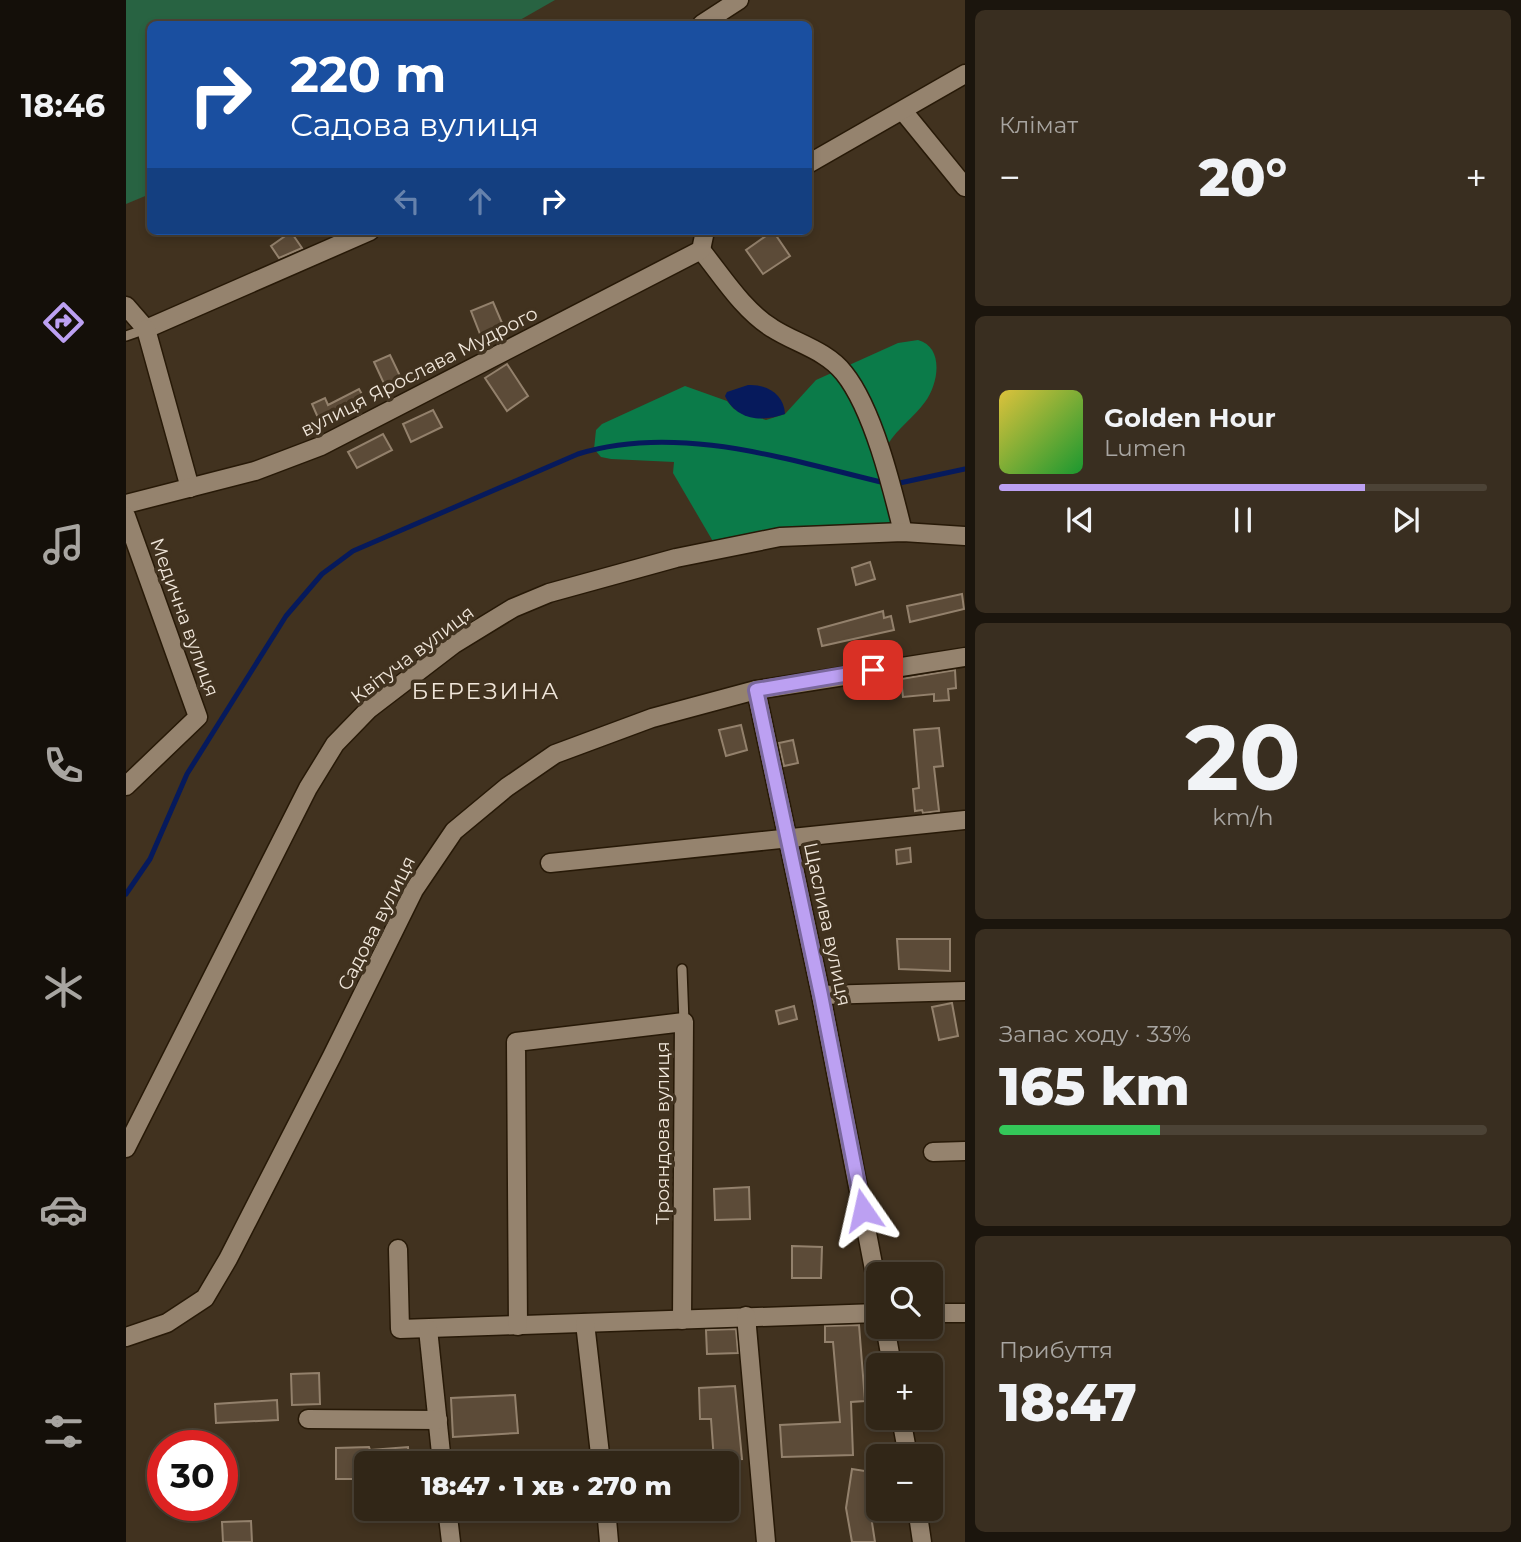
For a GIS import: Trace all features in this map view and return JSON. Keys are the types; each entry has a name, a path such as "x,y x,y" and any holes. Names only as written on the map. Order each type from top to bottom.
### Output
{"street":[{"path":"706,21 738,0"},
{"path":"812,162 964,74"},
{"path":"903,111 964,187"},
{"path":"146,329 361,235"},
{"path":"704,235 701,250 752,313 772,328 828,357 844,373 876,441 892,485 902,532"},
{"name":"вулиця Ярослава Мудрого","path":"126,504 255,471 321,446 701,250"},
{"path":"126,306 146,329 190,488"},
{"name":"Медична вулиця","path":"126,516 198,717 126,786"},
{"name":"Квітуча вулиця","path":"126,1148 322,765 352,725 454,644 513,608 589,580 780,537 902,532 964,536"},
{"name":"Садова вулиця","path":"126,1337 167,1323 205,1298 228,1259 332,1056 414,890 454,831 531,768 555,754 652,718 756,690 964,657"},
{"name":"Щаслива вулиця","path":"756,690 821,995 873,1262"},
{"path":"550,863 964,820"},
{"path":"821,995 964,991"},
{"name":"Трояндова вулиця","path":"518,1326 516,1042 684,1022 682,1320"},
{"path":"933,1152 964,1151"},
{"path":"398,1249 400,1329 866,1313"},
{"path":"943,1313 964,1313"},
{"path":"746,1316 766,1542"},
{"path":"586,1323 600,1451"},
{"path":"428,1329 441,1451"},
{"path":"308,1419 438,1420"},
{"path":"449,1521 451,1542"},
{"path":"607,1521 609,1542"},
{"path":"919,1521 922,1542"}],"lane":[{"path":"126,336 146,329"},
{"path":"682,969 684,1022"}],"green space":[{"path":"126,0 555,0 518,21 147,21 147,195 126,204"},
{"path":"918,340 932,350 936,376 925,402 888,444 892,485 903,532 718,550 673,473 674,462 611,459 601,457 594,449 596,430 602,424 685,386 727,401 734,409 766,420 785,414 816,380 898,343"}],"shaded area":[{"path":"748,385 768,388 778,396 785,414 759,418 743,415 736,410 725,396 727,392"}],"building":[{"path":"287,235 293,235 302,248 279,258 271,246"},
{"path":"767,235 776,235 790,256 763,274 746,250"},
{"path":"493,302 505,330 482,339 471,311"},
{"path":"390,355 402,380 386,388 374,362"},
{"path":"507,364 528,396 507,411 485,378"},
{"path":"359,389 368,405 322,427 312,404 325,398 328,405"},
{"path":"433,410 442,427 411,442 403,424"},
{"path":"383,434 392,450 357,468 348,452"},
{"path":"870,562 875,579 856,585 852,568"},
{"path":"962,594 964,609 910,622 907,606"},
{"path":"883,611 884,618 891,616 894,630 822,646 818,629"},
{"path":"955,670 956,688 948,689 949,700 934,701 934,694 903,697 901,679"},
{"path":"741,725 747,750 726,756 719,730"},
{"path":"939,728 943,766 934,767 939,811 923,813 922,810 915,811 913,789 919,788 914,730"},
{"path":"793,740 798,763 784,766 779,743"},
{"path":"910,848 911,862 897,864 896,850"},
{"path":"897,939 950,939 950,971 899,969"},
{"path":"952,1003 958,1036 939,1040 932,1007"},
{"path":"794,1006 797,1019 779,1024 776,1011"},
{"path":"749,1187 750,1219 715,1220 714,1189"},
{"path":"792,1246 822,1247 821,1278 792,1278"},
{"path":"859,1325 865,1401 851,1402 853,1455 782,1457 780,1425 840,1422 833,1342 825,1342 825,1326"},
{"path":"736,1329 738,1353 707,1354 706,1330"},
{"path":"319,1373 320,1404 292,1405 291,1374"},
{"path":"735,1386 742,1459 739,1459 739,1451 713,1451 711,1419 700,1419 699,1388"},
{"path":"515,1395 518,1433 453,1437 451,1398"},
{"path":"277,1400 278,1420 216,1423 215,1404"},
{"path":"369,1447 370,1450 408,1447 408,1451 354,1451 353,1479 336,1479 336,1448"},
{"path":"852,1469 866,1471 866,1521 872,1521 875,1542 852,1542 846,1508"},
{"path":"251,1521 252,1542 223,1542 222,1522"}],"waterway":[{"path":"126,894 150,859 187,774 286,616 322,574 353,551 578,454 616,445 654,442 733,448 885,483"},
{"path":"895,484 965,469"}],"district":[{"name":"БЕРЕЗИНА","path":"486,691"}],"route":[{"path":"863,1210 821,995 756,690 873,670"}]}
